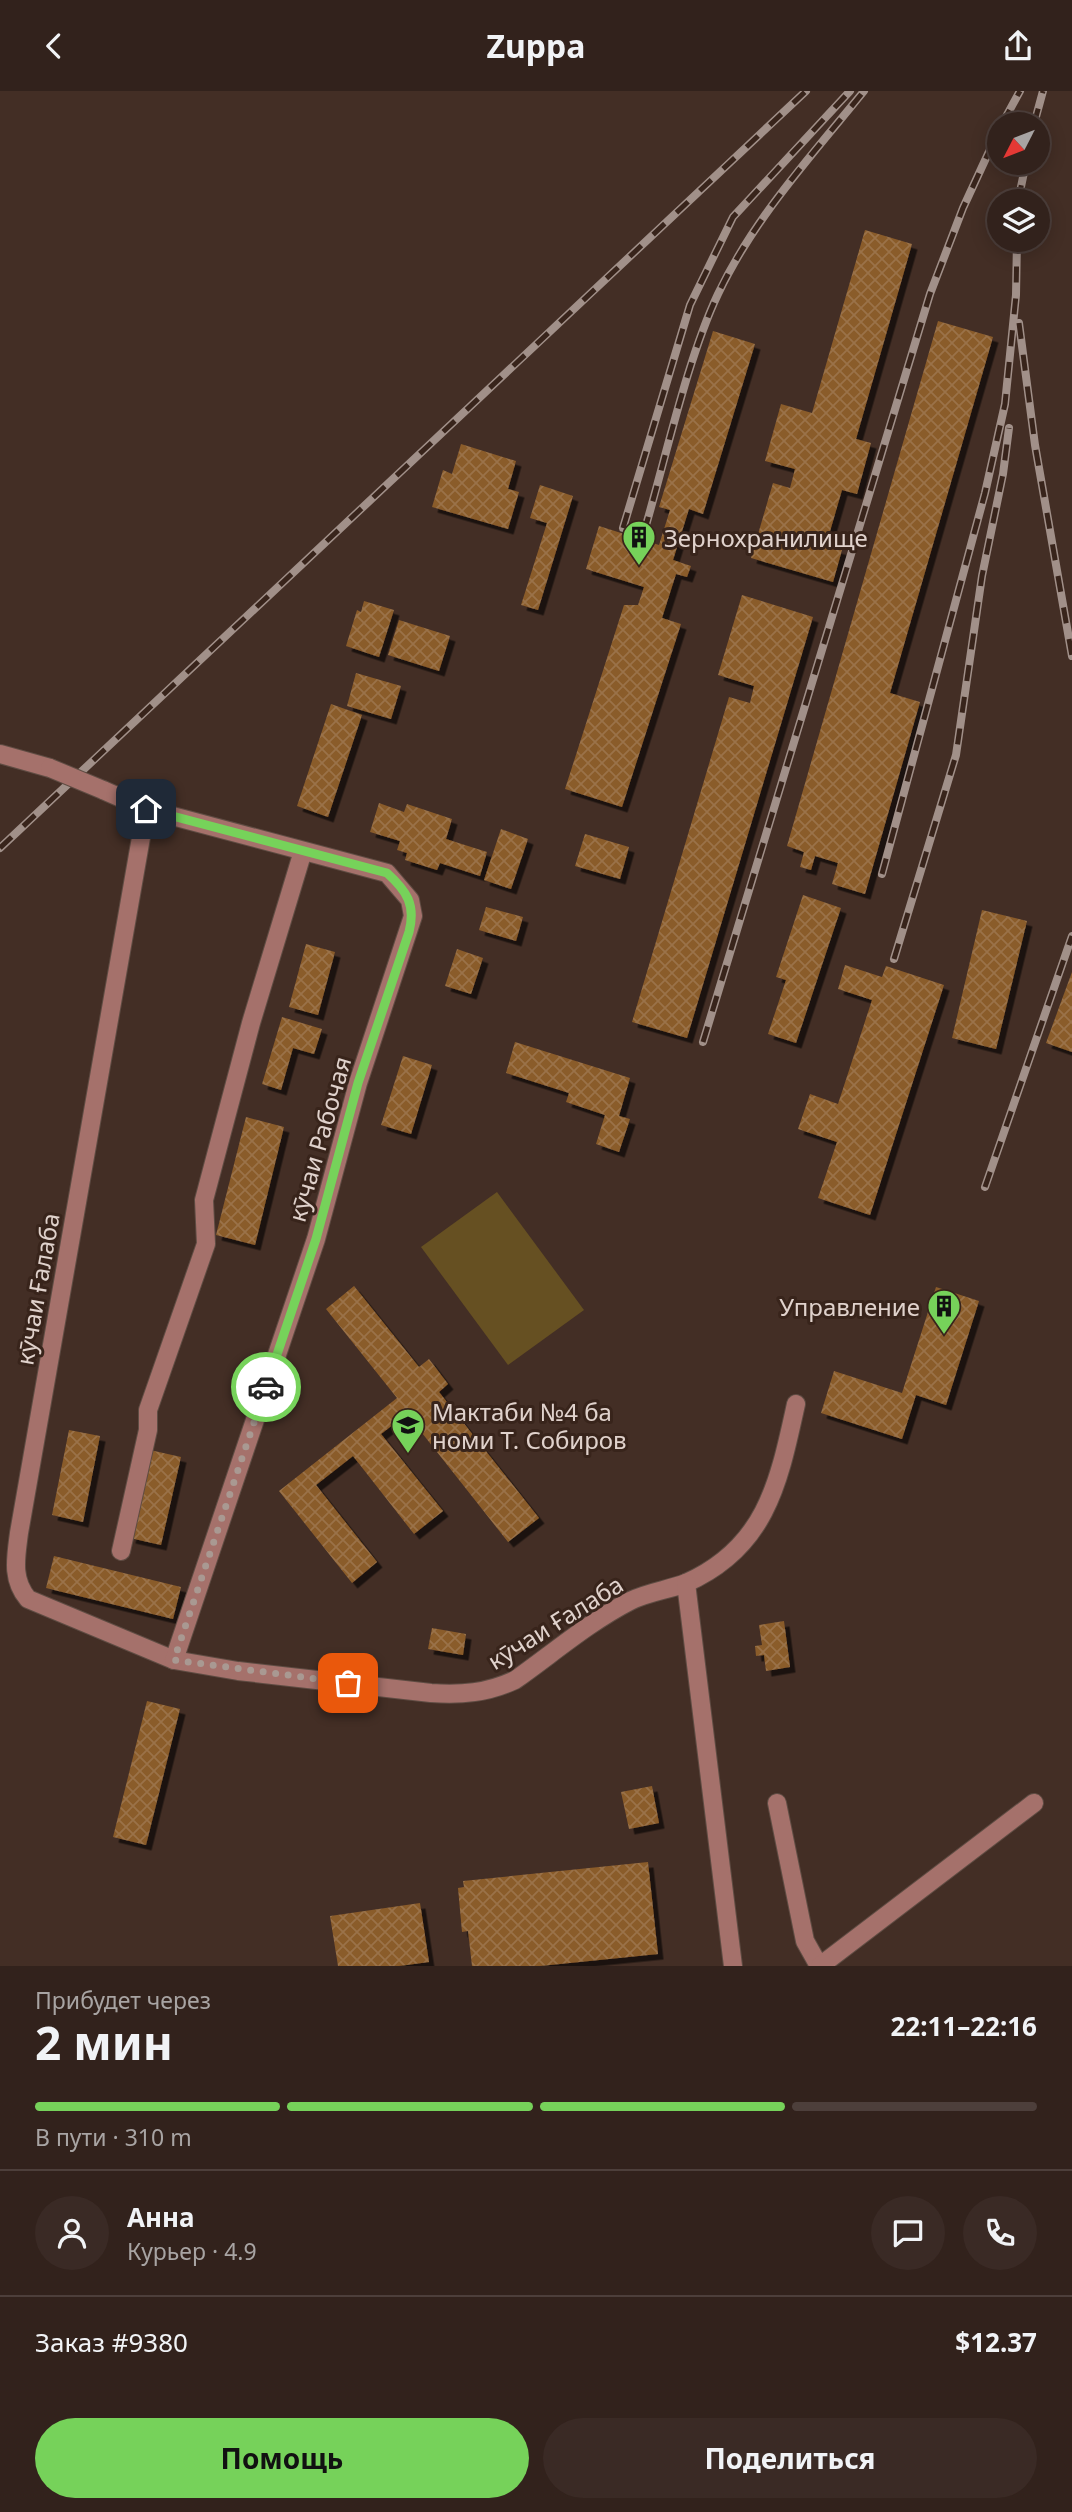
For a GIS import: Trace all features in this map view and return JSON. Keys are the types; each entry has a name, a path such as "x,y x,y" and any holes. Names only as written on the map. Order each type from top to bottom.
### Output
{"street":[{"path":"0,754 50,768 146,809"},
{"name":"кӯчаи Рабочая","path":"146,809 387,873 410,900 413,916 358,1083 316,1239 174,1660"},
{"name":"кӯчаи Ғалаба","path":"146,809 19,1533 15,1568 22,1591 41,1606 174,1660 238,1671 462,1695 495,1689 515,1680 632,1600 686,1583 740,1547 763,1517 779,1481 796,1404"},
{"path":"121,1551 148,1430 148,1410 206,1244 204,1200 251,1023 303,851"},
{"path":"686,1583 733,1966"},
{"path":"777,1803 805,1941 819,1966 1034,1804"}],"shaded area":[{"path":"497,1192 584,1310 508,1365 421,1247"}],"building":[{"path":"865,230 912,244 856,439 871,443 857,494 842,490 826,545 842,550 833,582 751,558 773,483 790,488 795,469 765,461 781,404 812,413"},
{"path":"938,321 993,337 890,693 920,702 865,894 832,884 838,863 815,856 811,870 800,867 804,852 787,846"},
{"name":"Зернохранилище","path":"713,331 755,344 703,514 689,509 673,560 691,566 687,577 676,574 662,618 681,624 622,807 565,789 624,605 638,605 644,587 586,569 599,526 659,545 670,510 659,507"},
{"path":"461,444 516,461 508,489 519,492 508,529 432,507 443,470 452,474"},
{"path":"540,485 573,496 538,610 521,605 547,523 530,518"},
{"path":"742,595 813,617 687,1038 632,1022 729,697 750,703 754,686 718,675"},
{"path":"364,601 394,610 379,657 346,646 357,610 361,612"},
{"path":"399,620 450,636 439,671 388,655"},
{"path":"356,673 401,686 391,719 347,706"},
{"path":"331,704 362,715 328,817 297,806"},
{"path":"379,803 404,812 407,804 452,819 446,839 487,852 480,876 440,863 437,870 405,860 407,853 397,850 400,841 370,832"},
{"path":"501,829 528,839 511,889 484,880"},
{"path":"585,834 629,847 620,879 575,866"},
{"path":"803,895 841,908 796,1043 768,1034 786,980 776,977"},
{"path":"486,907 523,917 516,941 479,930"},
{"path":"982,910 1027,921 996,1049 952,1038"},
{"path":"306,944 335,952 318,1015 289,1007"},
{"path":"457,949 483,958 471,994 445,986"},
{"path":"845,965 882,977 886,966 944,985 870,1215 818,1198 837,1142 798,1129 810,1094 838,1104 872,1000 838,989"},
{"path":"1072,972 1072,1052 1046,1043"},
{"path":"282,1017 322,1029 314,1054 293,1048 281,1090 262,1084"},
{"path":"515,1042 630,1078 619,1116 630,1119 619,1152 596,1144 605,1115 566,1102 569,1093 506,1073"},
{"path":"403,1056 432,1065 411,1134 381,1125"},
{"path":"246,1117 284,1127 255,1245 216,1235"},
{"path":"354,1286 419,1367 429,1359 448,1384 439,1392 539,1518 508,1542 407,1414 381,1434 443,1511 414,1534 353,1456 316,1485 377,1562 352,1583 279,1491 397,1398 326,1309"},
{"name":"Управление","path":"936,1287 979,1301 946,1405 916,1395 902,1439 821,1413 834,1371 902,1393"},
{"path":"69,1430 100,1436 83,1522 52,1515"},
{"path":"150,1450 181,1457 161,1545 130,1538"},
{"path":"54,1556 181,1587 173,1619 46,1588"},
{"path":"784,1621 790,1667 766,1671 764,1655 756,1656 755,1646 762,1645 759,1625"},
{"path":"432,1628 466,1634 463,1655 428,1649"},
{"path":"147,1701 180,1709 146,1845 113,1837"},
{"path":"652,1786 659,1823 629,1829 621,1792"},
{"path":"648,1862 658,1954 540,1966 472,1966 468,1931 462,1932 458,1888 464,1887 463,1881"},
{"path":"420,1903 429,1962 399,1966 338,1966 330,1916"}],"railway":[{"path":"0,848 806,91"},
{"path":"623,528 690,305 733,217 850,91"},
{"path":"644,532 686,380 718,294 732,266 766,213 864,91"},
{"path":"1009,112 1020,91"},
{"path":"1037,112 1043,91"},
{"path":"703,1042 930,294 963,208 987,156"},
{"path":"1021,189 1023,175"},
{"path":"882,874 985,493 1005,404 1016,295 1017,252"},
{"path":"1019,323 1035,445 1072,656"},
{"path":"894,959 956,755 982,576 1003,474 1009,428"},
{"path":"985,1187 1072,936"}],"way so far":[{"path":"266,1387 174,1660 238,1671 348,1683"}],"place":[{"name":"Зернохранилище","path":"639,567"},
{"name":"Управление","path":"944,1336"},
{"name":"Мактаби №4 ба номи Т. Собиров","path":"408,1455"}],"route":[{"path":"146,809 387,873 400,885 410,900 413,916 409,932 358,1083 316,1239 266,1387"}]}
